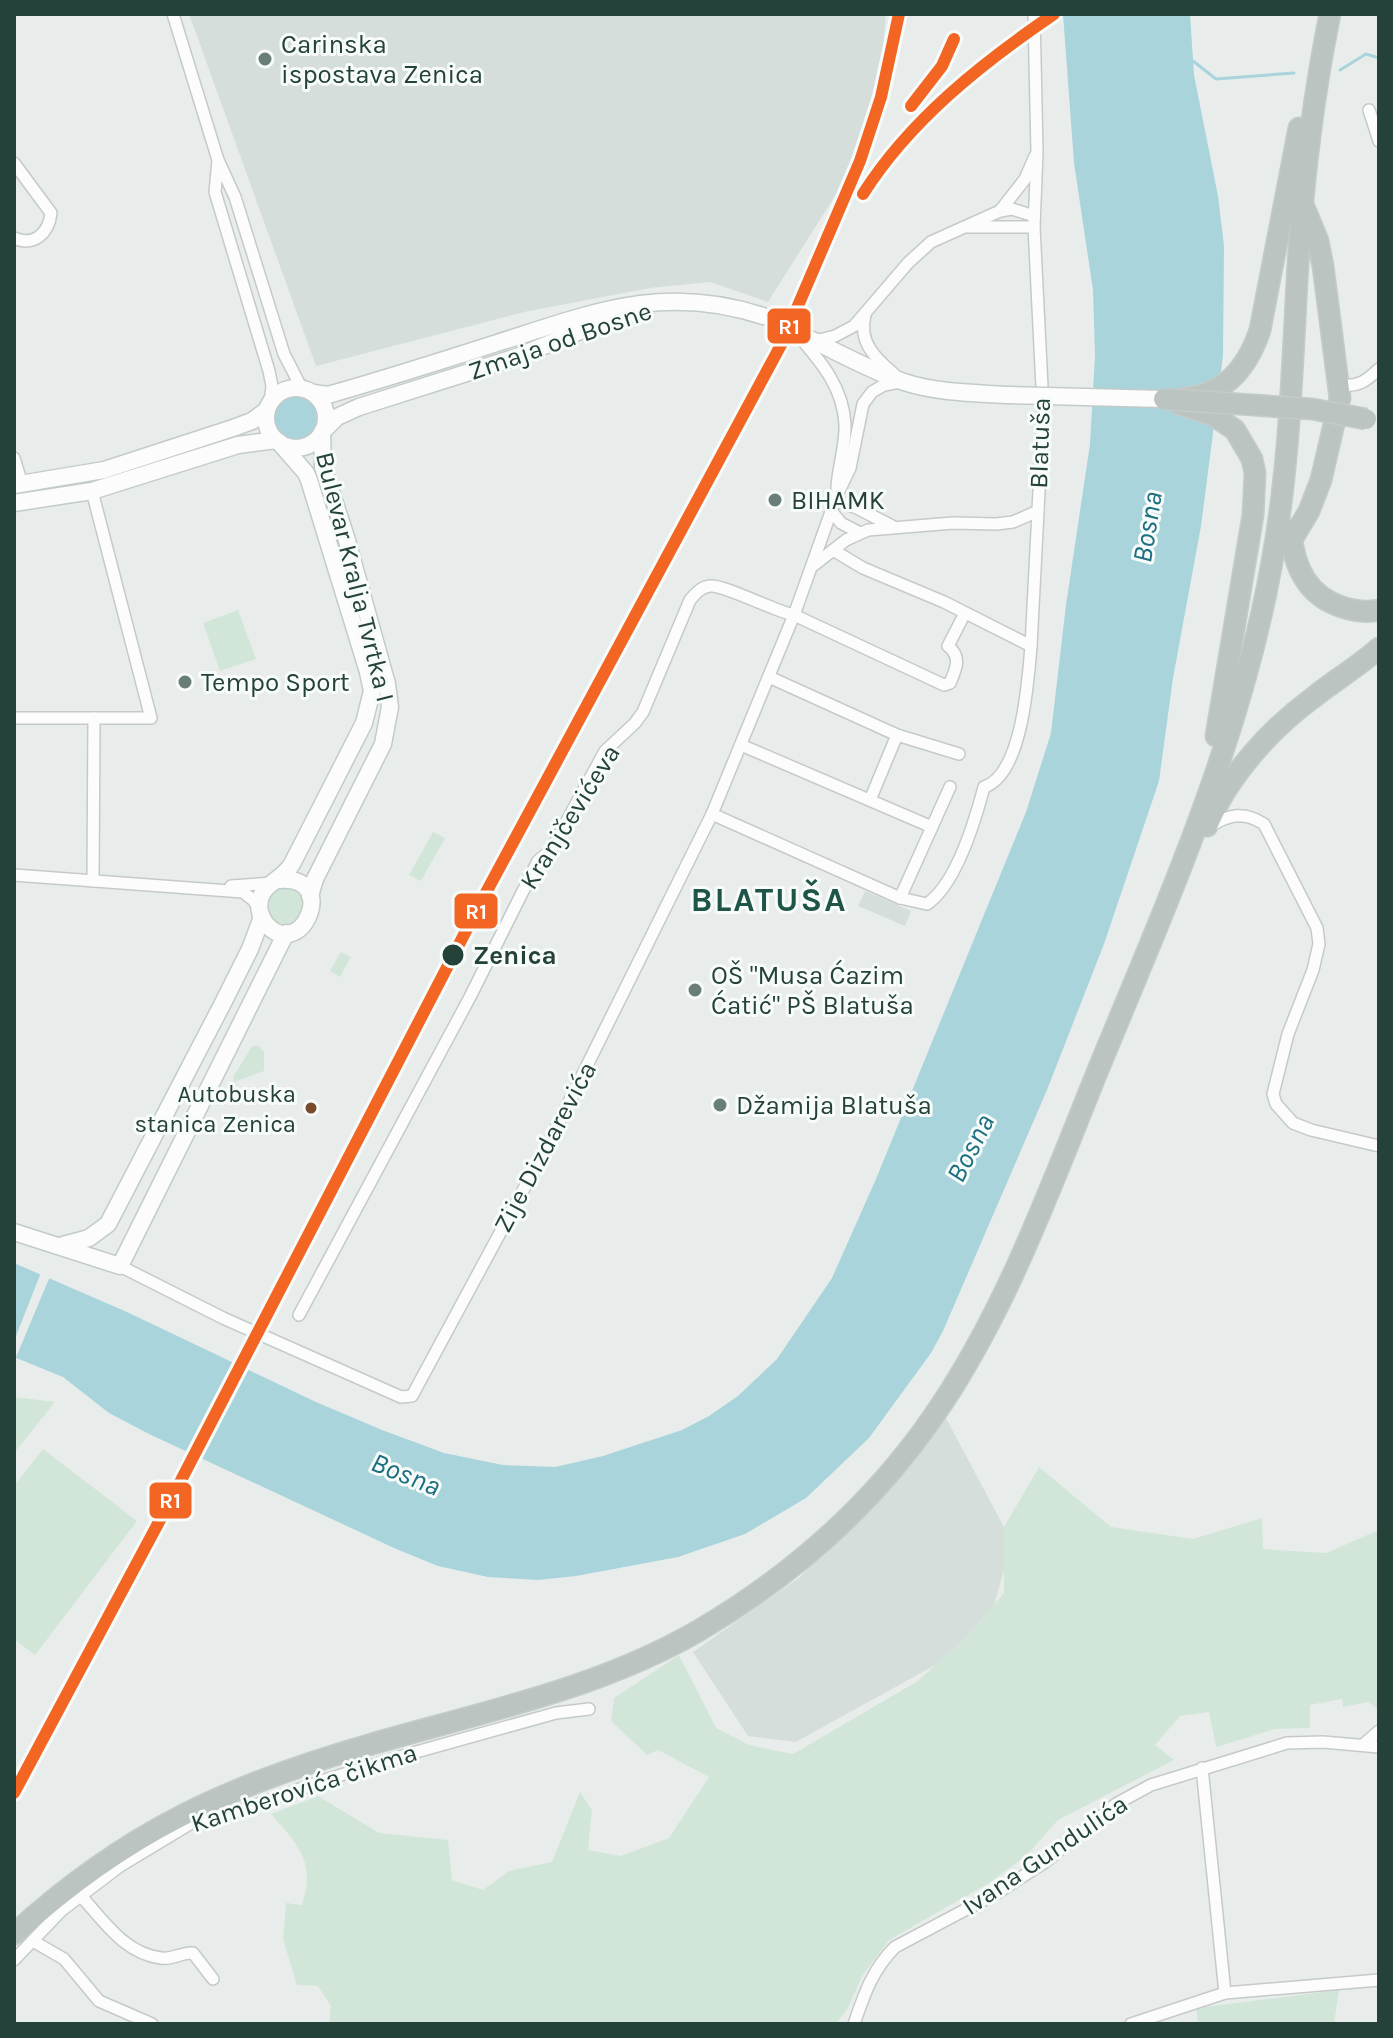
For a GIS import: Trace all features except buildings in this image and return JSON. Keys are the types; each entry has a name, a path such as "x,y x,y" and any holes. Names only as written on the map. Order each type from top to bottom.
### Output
{"highway":[{"path":"1164,399 1197,398 1217,389 1240,371 1254,349 1321,14"},
{"path":"23,1938 79,1878 175,1817 234,1790 300,1766 526,1702 633,1663 695,1632 810,1552 849,1517 907,1452 934,1416 980,1342 1036,1221 1164,910 1189,848 1231,722 1261,616 1278,526 1295,339 1303,203 1313,113 1330,14"},
{"path":"1291,541 1309,511 1321,480 1340,398 1323,266 1318,241 1303,203"},
{"path":"1295,339 1301,387 1291,541 1301,576 1312,591 1325,601 1355,611 1379,610"},
{"path":"1164,399 1312,409 1373,422"},
{"path":"1164,399 1213,415 1235,430 1252,459 1255,473 1253,515 1215,737 1167,878 1164,910"},
{"path":"1164,910 1183,885 1222,797 1250,757 1311,698 1379,648"}],"street":[{"path":"173,14 218,160 235,197 284,354 308,391 323,406 325,423 322,431"},
{"name":"Blatuša","path":"814,565 860,533 893,527 1013,522 1038,511 1043,407 1034,222 1037,152 1034,14"},
{"path":"1369,110 1379,141"},
{"path":"1000,211 1025,179 1037,152"},
{"path":"218,160 215,192 269,371 272,386 267,427 278,441"},
{"path":"14,163 51,213 49,226 38,238 30,242 14,238"},
{"path":"815,341 835,336 854,326 931,242 1000,211 1012,209 1034,222"},
{"path":"963,227 1034,222"},
{"name":"Zmaja od Bosne","path":"18,484 104,470 233,428 252,421 283,390 328,395 606,309 649,302 674,302"},
{"path":"674,302 718,304 763,316"},
{"name":"Zmaja od Bosne","path":"14,503 92,491 238,445 278,441 298,448 316,440 337,417 359,407 517,357 597,324 674,302"},
{"path":"866,310 863,333 869,349 904,382"},
{"path":"795,332 904,382 955,392 1164,399"},
{"name":"Blatuša","path":"795,332 830,373 839,396 845,425 834,502"},
{"path":"1340,385 1353,386 1365,382 1379,369"},
{"name":"Blatuša","path":"673,896 712,814 814,565 834,502 850,468 863,404 872,392 884,385 904,382"},
{"name":"Bulevar Kralja Tvrtka I","path":"114,1264 286,933 306,924 312,911 310,896 315,879 383,744 390,707 387,684 323,467 322,431"},
{"name":"Bulevar Kralja Tvrtka I","path":"108,1224 250,949 262,895 292,864 357,740 369,710 372,691 368,672 309,480 278,441"},
{"path":"14,458 18,484"},
{"path":"14,718 151,718 92,491"},
{"path":"834,502 841,523 860,533"},
{"name":"Blatuša","path":"834,502 857,508 893,527"},
{"path":"712,814 900,898 927,904 937,897 949,880 984,787 994,784 1003,774 1022,714 1031,646 1038,511"},
{"path":"833,550 863,568 1031,646"},
{"name":"Kranjčevićeva","path":"299,1315 449,1037 538,861 551,850 605,751 643,712 690,600 700,589 715,586 794,615 944,685 950,683 958,664 948,646 965,613"},
{"path":"769,677 897,735 959,754"},
{"path":"93,881 94,718"},
{"path":"870,800 897,735"},
{"path":"741,745 932,827"},
{"path":"900,898 950,787"},
{"path":"1206,830 1222,819 1241,814 1264,824 1317,928 1319,944 1313,970 1288,1034 1273,1094 1276,1104 1293,1123 1379,1146"},
{"path":"14,875 243,892 253,900 271,928 286,933"},
{"path":"207,889 287,880 301,884 310,896"},
{"name":"Zije Dizdarevića","path":"114,1264 223,1318 401,1397 412,1396 548,1144 673,896"},
{"path":"60,1245 89,1238 108,1224"},
{"path":"108,1224 101,1250 114,1264"},
{"path":"14,1232 114,1264"},
{"name":"Kamberovića čikma","path":"14,1960 23,1938 131,1859 193,1822 242,1810 423,1750 556,1713 589,1709"},
{"path":"1363,1745 1379,1731"},
{"name":"Ivana Gundulića","path":"854,2024 865,1989 884,1958 895,1947 997,1893 1045,1862 1116,1804 1151,1785 1287,1743 1323,1742 1379,1747"},
{"path":"1202,1768 1225,1993"},
{"path":"81,1896 127,1946 139,1953 166,1959 193,1953 213,1979"},
{"path":"23,1938 64,1959 99,2001 152,2024"},
{"path":"1131,2024 1225,1993 1379,1980"}],"shaded area":[{"path":"189,14 886,14 879,92 855,164 768,302 710,282 650,288 524,312 316,366"},
{"path":"865,891 911,911 905,926 858,906"},
{"path":"946,1418 1012,1542 994,1605 948,1658 796,1742 748,1736 693,1652 800,1577"}],"green space":[{"name":"Tempo Sport","path":"238,610 256,659 220,671 203,623"},
{"path":"433,832 445,838 421,881 409,875"},
{"path":"286,888 299,893 304,906 299,919 286,924 273,919 268,906 273,893"},
{"path":"341,952 351,957 340,977 330,971"},
{"path":"252,1046 259,1046 264,1052 264,1071 234,1082 233,1077"},
{"path":"14,1397 55,1402 14,1453"},
{"path":"43,1449 137,1521 35,1655 14,1639 14,1486"},
{"path":"1039,1467 1111,1527 1193,1539 1262,1518 1263,1549 1326,1553 1379,1530 1379,1710 1368,1702 1343,1707 1342,1699 1310,1705 1310,1728 1275,1729 1216,1747 1209,1712 1180,1716 1155,1745 1174,1760 1058,1820 1026,1856 989,1883 889,1940 862,1976 848,2008 836,2024 329,2024 331,2006 318,1986 297,1985 283,1939 286,1903 302,1905 307,1877 302,1855 271,1814 318,1796 379,1833 448,1840 452,1880 483,1890 509,1871 552,1862 580,1792 592,1810 588,1850 621,1856 669,1838 709,1777 658,1750 647,1755 611,1721 614,1698 679,1655 716,1728 749,1745 793,1754 918,1681 967,1636 1004,1593 1004,1527"},
{"path":"1339,1990 1334,2024 1198,2024 1196,2008"}],"water":[{"name":"Bosna","path":"1063,14 1190,14 1194,75 1218,196 1224,246 1223,356 1201,526 1173,678 1159,781 1104,944 1047,1090 943,1331 931,1353 869,1438 806,1498 745,1534 678,1557 576,1576 538,1580 488,1577 438,1566 394,1548 149,1434 109,1413 63,1377 14,1357 14,1263 382,1430 444,1453 503,1465 555,1467 603,1456 682,1430 738,1396 777,1359 832,1278 876,1179 1026,812 1051,733 1090,444 1095,356 1093,290 1074,163"},
{"path":"295,396 310,403 317,418 310,433 295,440 280,433 273,418 280,403"}],"pier":[{"path":"42,1270 51,1274 14,1362 14,1341"},
{"path":"238,1359 245,1363 196,1459 188,1456"}],"waterway":[{"path":"1340,70 1366,54 1379,58"},
{"path":"1193,61 1216,79 1294,73"}],"tunnel":[{"path":"763,316 795,332"}],"transit line":[{"name":"R1","path":"14,1793 176,1490 482,900 782,343 860,161 881,97 899,14"},
{"name":"R1","path":"863,194 925,117 1000,52 1054,14"},
{"name":"R1","path":"911,106 942,66 954,39"}],"place":[{"name":"Carinska ispostava Zenica","path":"265,59"},
{"name":"BIHAMK","path":"775,500"},
{"name":"Tempo Sport","path":"185,682"},
{"name":"Zenica","path":"453,955"},
{"name":"OŠ \"Musa Ćazim Ćatić\" PŠ Blatuša","path":"695,990"},
{"name":"Džamija Blatuša","path":"720,1105"},
{"name":"Autobuska stanica Zenica","path":"311,1108"}],"district":[{"name":"BLATUŠA","path":"769,900"}]}
